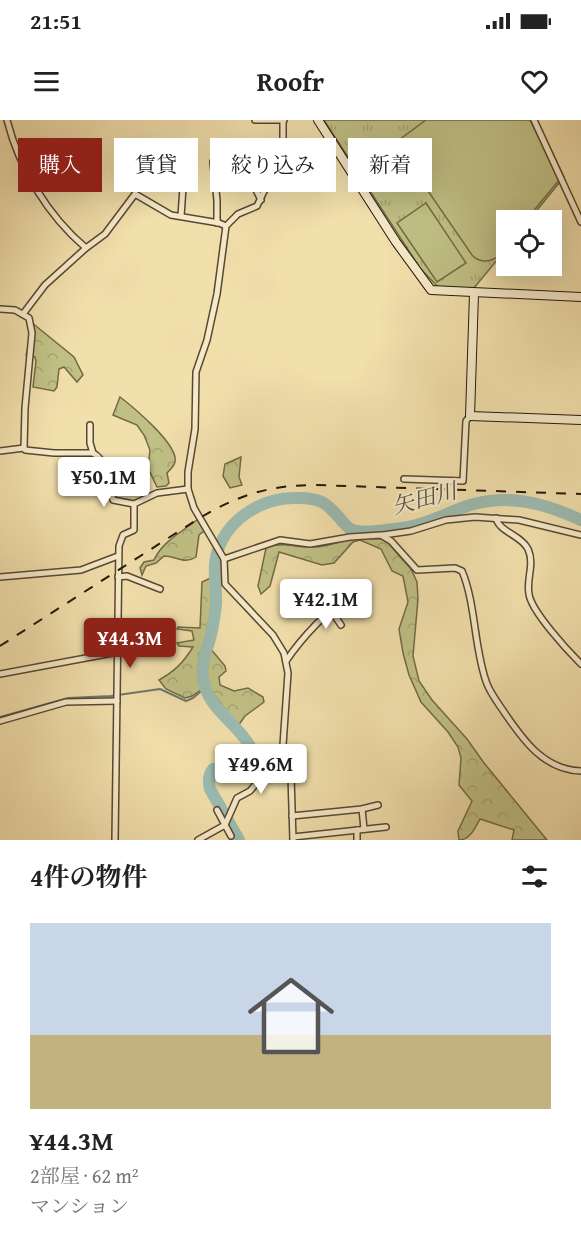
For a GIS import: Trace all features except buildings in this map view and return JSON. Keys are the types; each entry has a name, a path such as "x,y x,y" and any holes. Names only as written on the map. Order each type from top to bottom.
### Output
{"street":[{"path":"7,120 11,139 39,195 66,232 86,248"},
{"path":"256,120 284,120 278,174 267,185 256,206 238,214 226,226 217,294 207,340 196,372 195,429 188,472 188,489 194,508 223,558 225,584 273,634 280,644 286,661 288,672 283,745 284,761 291,776 293,839 386,827"},
{"path":"318,120 396,242 431,291 581,297"},
{"path":"534,120 581,222"},
{"path":"181,216 183,192"},
{"path":"216,192 217,223"},
{"path":"257,192 261,200"},
{"path":"23,315 45,285 105,234 135,194 171,215 226,226"},
{"path":"404,479 463,481 466,421 470,416 474,294"},
{"path":"0,309 15,310 29,318 32,333 24,448"},
{"path":"470,416 581,420"},
{"path":"90,425 90,443 93,453"},
{"path":"0,451 24,448 37,453 93,453 99,456 104,464 113,500 134,504 157,493 188,489"},
{"path":"115,840 118,556 123,535 134,530 134,504"},
{"path":"223,558 280,540 310,544 350,537 411,531 446,520 496,518 519,520 581,535"},
{"path":"496,518 499,525 519,537 528,549 532,564 528,590 530,601 551,630 581,664"},
{"path":"381,535 391,541 417,570 455,568 462,571 484,675 491,693 519,734 534,751 561,768 581,771"},
{"path":"0,578 81,570 118,556"},
{"path":"118,577 127,576 160,589"},
{"path":"286,661 330,609 356,589"},
{"path":"322,603 330,609 341,625"},
{"path":"0,674 118,652"},
{"path":"0,721 66,702 117,701"},
{"path":"198,840 225,824 239,796 250,791 274,762 284,761"},
{"path":"292,816 362,809 378,805"},
{"path":"357,840 361,830 362,809"},
{"path":"217,810 231,836"}],"green space":[{"path":"324,120 537,120 564,177 537,210 496,210 496,261 474,288 438,287 420,268 371,192 432,192 432,138 348,138 348,157"},
{"path":"426,120 530,120 560,179 534,210 496,210 496,258 487,261 476,259 429,192 432,192 432,138 402,138"},
{"path":"426,203 466,263 437,282 397,223"},
{"path":"31,322 74,357 83,375 77,382 64,367 59,369 57,387 54,391 33,387 36,361 35,357 26,355 30,341"},
{"path":"120,397 154,427 170,446 175,462 167,473 169,483 166,486 157,487 148,468 150,450 137,425 113,415"},
{"path":"241,457 239,477 242,485 230,488 223,476 225,464"},
{"path":"198,519 204,531 199,535 196,557 184,560 164,556 156,563 146,566 142,575 140,568 144,562 154,560 167,542"},
{"path":"351,538 382,539 411,569 417,582 418,599 413,656 419,681 547,840 512,840 514,830 480,819 469,836 459,840 458,831 472,801 459,785 461,758 458,747 448,732 421,702 409,675 399,629 408,602 403,576 392,571 381,549 360,540 353,542 334,563 322,565 279,552 270,586 261,594 258,586 266,548 283,545 318,547"},
{"path":"213,577 213,598 205,642 225,666 226,671 219,677 220,685 234,691 248,688 263,697 264,702 245,716 238,726 207,686 185,698 166,689 159,680 178,666 193,647 179,646 177,643 194,640 192,631 177,629 178,627 200,628 202,582"}],"waterway":[{"name":"矢田川","path":"239,840 210,789 209,778 213,769 242,764 249,756 251,748 240,732 214,704 205,687 202,670 216,608 216,557 226,533 235,523 255,508 280,499 293,498 322,502 348,528 363,532 413,526 467,506 497,500 539,505 581,520"},
{"path":"0,717 68,698 111,696 160,689 186,701 205,688"}],"railway":[{"path":"0,646 198,519 241,498 269,489 316,485 581,494"}]}
